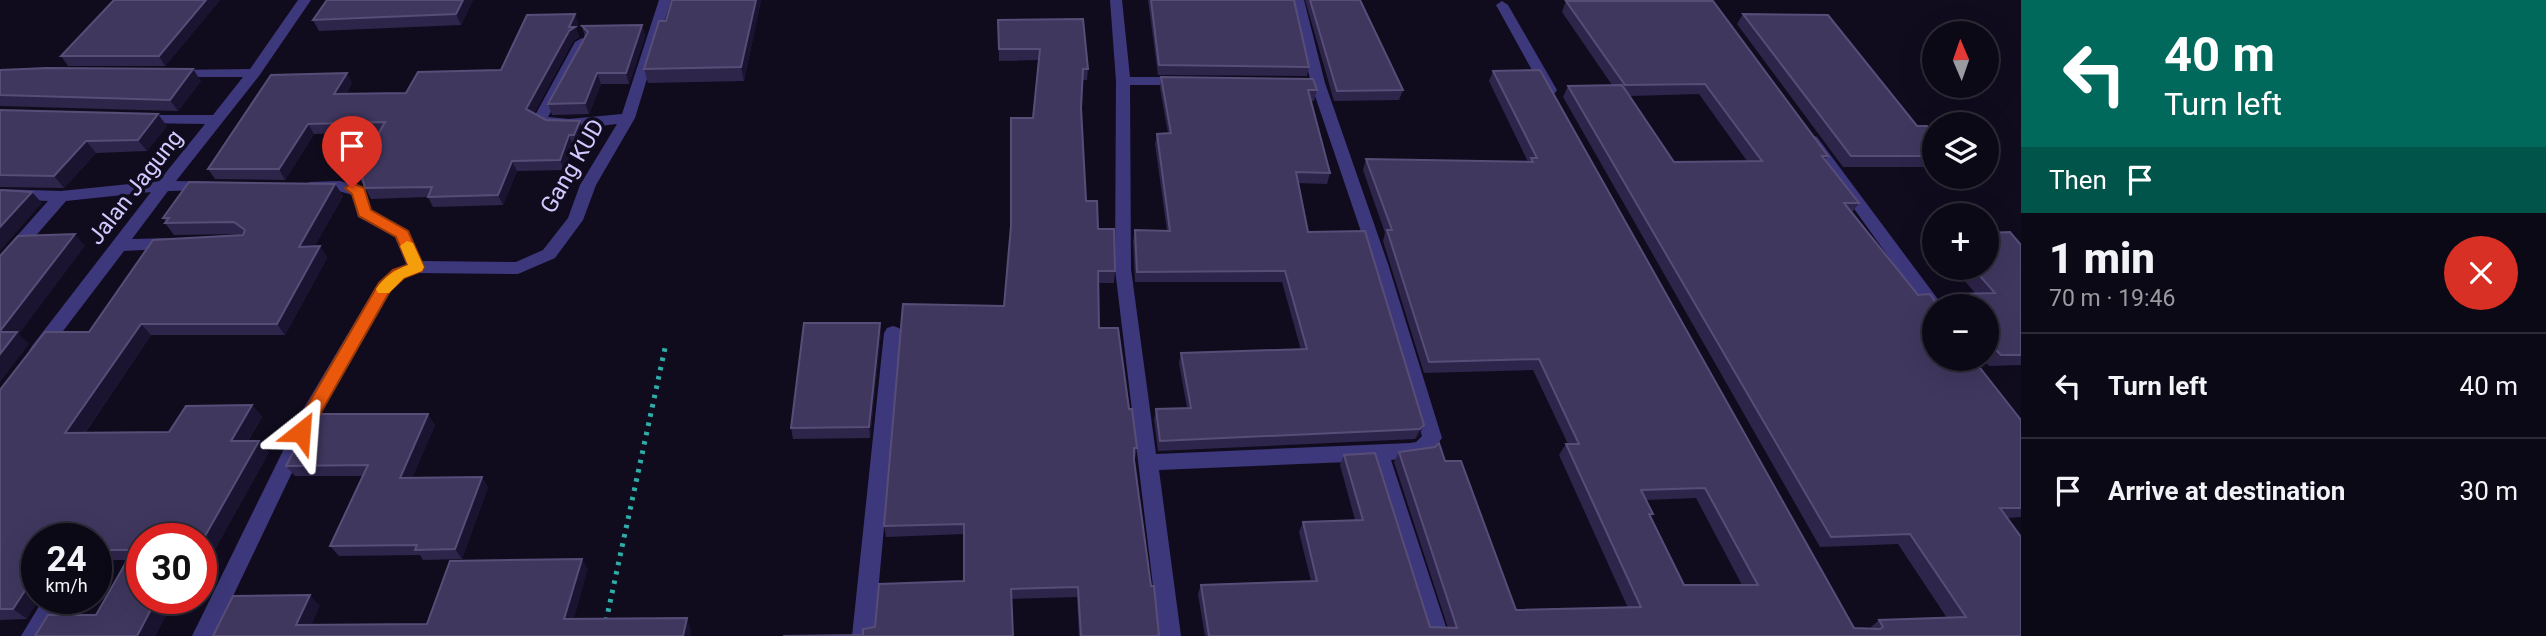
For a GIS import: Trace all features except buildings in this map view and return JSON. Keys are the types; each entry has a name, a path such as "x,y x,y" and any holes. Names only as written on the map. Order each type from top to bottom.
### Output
{"street":[{"name":"Jalan Jagung","path":"25,368 254,73 306,0"},
{"name":"Gang KUD","path":"416,267 518,268 549,254 575,220 588,185 628,118 665,0"},
{"path":"1116,0 1123,81 1123,269 1170,636"},
{"path":"1149,462 1422,449 1432,439 1380,264 1318,83 1298,0"},
{"path":"1502,5 1556,102"},
{"path":"582,42 540,119 545,123 563,123 628,118"},
{"path":"159,73 254,73"},
{"path":"1123,81 1193,82"},
{"path":"1276,82 1318,83"},
{"path":"121,117 216,120"},
{"path":"1803,128 1924,294"},
{"path":"0,194 61,196 164,186 233,186"},
{"path":"203,636 312,411 384,287 398,274 416,267 402,234 364,213 359,192 340,186 303,186"},
{"path":"0,266 61,196"},
{"path":"118,245 187,243"},
{"path":"863,636 893,332"},
{"path":"1379,452 1437,636"},
{"path":"32,636 46,614"}],"path":[{"path":"605,623 665,348"}],"slow traffic":[{"path":"383,289 398,274 416,267 407,246"}],"route":[{"path":"301,432 384,287 398,274 416,267 402,234 364,213 359,192 352,188"}]}
